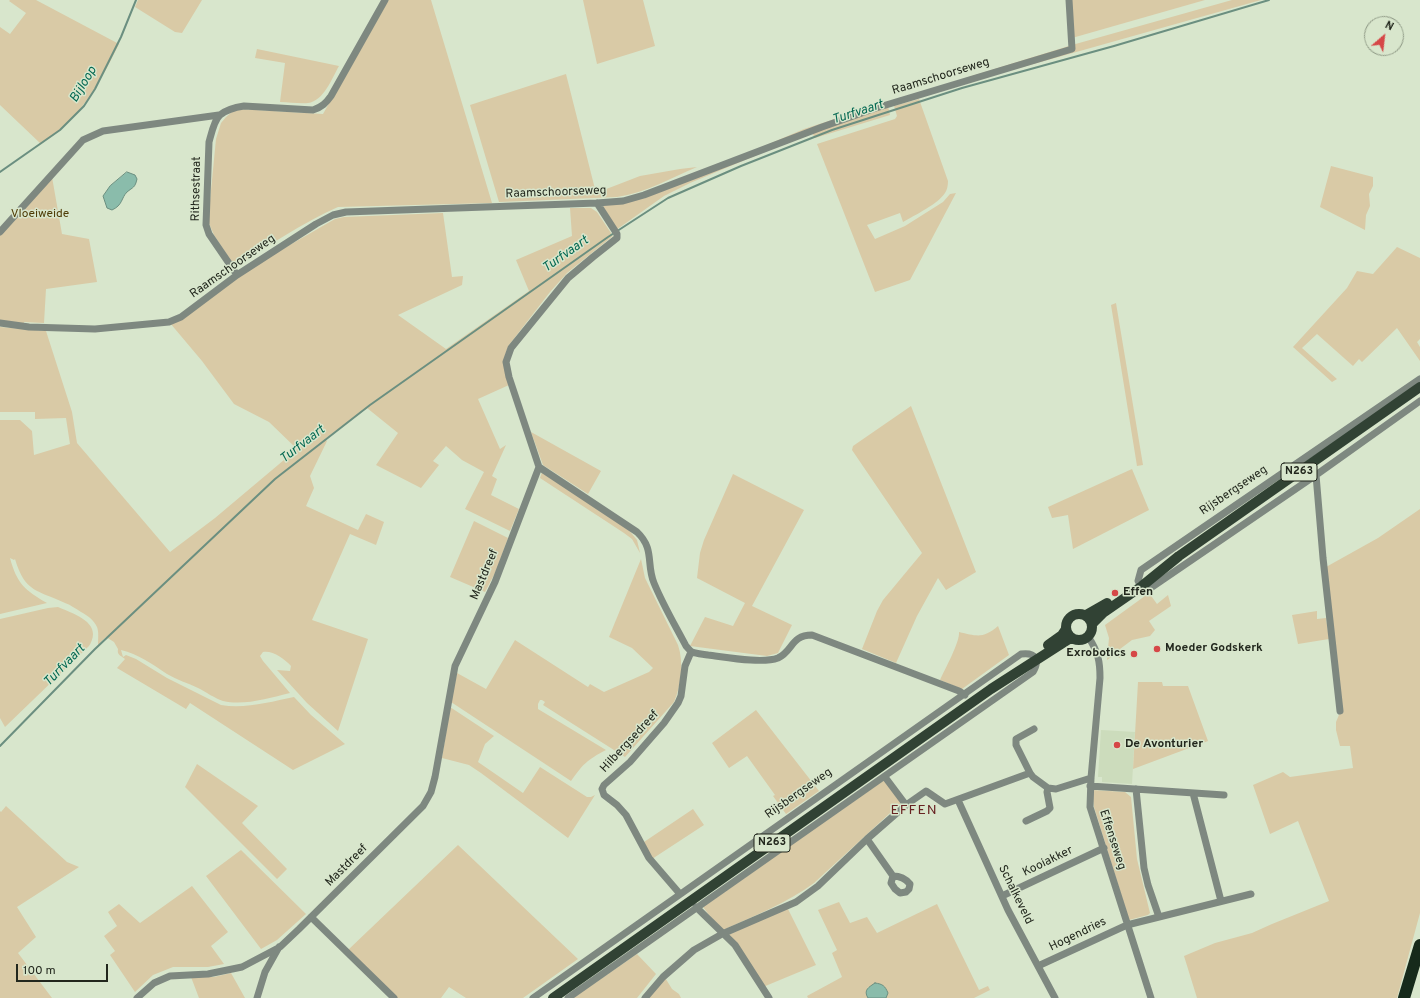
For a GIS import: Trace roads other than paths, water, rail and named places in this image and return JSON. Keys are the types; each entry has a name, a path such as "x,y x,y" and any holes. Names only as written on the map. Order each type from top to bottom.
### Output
{"highway":[{"path":"1404,998 1420,945"}],"main road":[{"name":"Rijsbergseweg","path":"1092,624 1103,613 1144,584 1179,556 1420,387"},
{"name":"Rijsbergseweg","path":"1086,615 1144,584"},
{"name":"N263","path":"1066,629 1067,621 1075,614 1081,613 1086,615"},
{"path":"1086,615 1090,619 1093,629 1089,638"},
{"name":"Rijsbergseweg","path":"553,998 1035,658 1066,629"},
{"path":"1066,629 1073,639"},
{"name":"N263","path":"1073,639 1082,640 1089,638"},
{"name":"Rijsbergseweg","path":"1035,658 1073,639"}],"street":[{"path":"0,232 83,140 103,131 219,115 237,107 244,106 313,110 320,108 332,96 384,0"},
{"name":"Raamschoorseweg","path":"0,323 29,327 95,329 169,322 182,317 237,275 316,224 333,215 346,212 597,203 623,201 644,195 862,113 1072,49 1069,0"},
{"name":"Rithsestraat","path":"219,115 211,131 209,142 206,225 209,234 237,275"},
{"path":"597,203 615,232 617,238 614,242 593,256 568,278 511,348 506,362 509,377 539,467 637,532 644,539 648,549 653,582 686,646 691,652 739,659 770,660 778,658 784,654 799,637 812,635 959,691 965,695"},
{"name":"Rijsbergseweg","path":"1420,379 1141,570 1144,584 1316,475 1420,401"},
{"name":"Mastdreef","path":"137,998 154,983 170,976 208,974 242,967 280,946 424,806 431,792 454,666 496,582 539,467"},
{"path":"1316,475 1323,558 1340,710"},
{"name":"Effenseweg","path":"1089,638 1100,661 1100,678 1090,782 1090,807 1104,848 1148,997"},
{"name":"Hilbergsedreef","path":"680,894 649,858 626,815 617,805 604,795 602,789 604,785 630,762 664,723 678,703 681,696 685,666 691,652"},
{"name":"Rijsbergseweg","path":"533,998 965,695 1021,654 1027,653 1035,658"},
{"path":"568,998 696,907 886,777 1033,672 1037,665 1035,658"},
{"path":"1034,729 1016,739 1016,745 1030,773 1048,788 1056,789 1090,782 1136,788 1224,795"},
{"path":"646,998 663,977 694,950 722,934 796,902 818,886 867,839 906,805 926,791 945,804 1030,773"},
{"path":"886,777 906,805"},
{"path":"1026,821 1047,812 1050,808 1047,792 1048,788"},
{"path":"1136,788 1144,868 1159,917"},
{"path":"1193,793 1221,901"},
{"name":"Schalkeveld","path":"958,800 1008,910 1055,998"},
{"path":"867,839 893,876"},
{"name":"Kooiakker","path":"1002,896 1104,848"},
{"name":"Hogendries","path":"1038,966 1127,925 1251,894"},
{"path":"696,907 734,945 769,998"},
{"path":"311,917 394,998"},
{"name":"Mastdreef","path":"257,998 265,972 280,946"}],"water":[{"path":"127,172 135,175 137,179 135,186 127,192 116,208 112,210 107,208 103,196 110,186"},
{"path":"875,983 885,987 888,993 886,998 868,998 866,991"}],"waterway":[{"name":"Bijloop","path":"0,172 60,130 84,106 95,89 121,37 136,0"},
{"name":"Turfvaart","path":"0,746 95,649 275,479 370,405 608,237 668,198 741,166 832,130 962,88 1114,46 1269,0"}],"place":[{"name":"Effen","path":"1115,593"},
{"name":"Moeder Godskerk","path":"1157,649"},
{"name":"Exrobotics","path":"1134,654"},
{"name":"De Avonturier","path":"1117,745"}],"district":[{"name":"EFFEN","path":"914,811"}],"park label":[{"name":"Vloeiweide","path":"40,215"}]}
